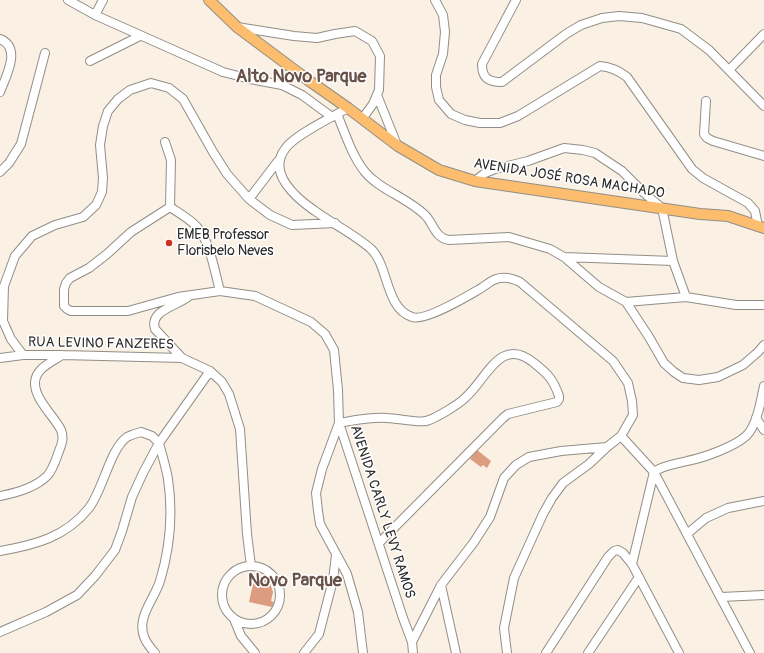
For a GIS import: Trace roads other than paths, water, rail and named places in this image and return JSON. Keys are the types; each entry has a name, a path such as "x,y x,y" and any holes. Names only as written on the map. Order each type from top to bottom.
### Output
{"main road":[{"name":"AVENIDA JOSÉ ROSA MACHADO","path":"209,0 237,26 308,80 398,146 439,170 475,181 700,214 728,216 761,227"}],"street":[{"path":"68,0 95,15 140,36 224,72 282,85 302,95 334,116 365,172 376,181 415,206 429,220 439,237 449,240 509,237 550,249 564,257 599,287 626,302 664,363 683,378 699,380 718,377 743,365 764,345"},
{"path":"95,15 103,0"},
{"path":"435,0 442,15 445,32 443,54 436,75 436,87 439,100 451,114 465,120 480,123 500,123 518,116 600,66 611,67 628,76 692,169 703,178 748,203 755,211 761,227"},
{"path":"516,0 482,64 482,72 486,78 494,82 502,82 566,34 581,25 602,18 619,16 642,18 681,29 709,50 764,106"},
{"path":"237,26 294,36 317,38 355,31 372,42 380,56 379,90 373,104 362,119"},
{"path":"729,70 764,34"},
{"path":"90,61 140,36"},
{"path":"0,39 6,42 9,46 12,58 0,92"},
{"path":"0,172 9,163 21,144 45,53"},
{"path":"24,355 11,339 3,321 4,286 15,256 32,236 55,225 83,217 96,205 102,192 100,145 103,126 108,111 118,99 130,90 151,84 169,88 183,99 212,152 227,174 249,199 270,215 292,225 336,223"},
{"path":"377,95 398,146"},
{"path":"706,101 704,134 707,138 712,141 764,156"},
{"path":"249,199 278,161 285,148 294,139 348,108"},
{"path":"165,142 170,160 170,207 191,221 199,229 207,244 220,291"},
{"path":"475,181 485,172 528,161 564,148 595,152 622,171 644,193 662,208 673,261 686,297"},
{"path":"278,161 282,179 291,190 315,211 336,223 371,249 378,258 397,306 405,313 413,318 429,316 468,296 496,279 510,278 520,282 613,361 628,383 633,415 621,436 589,464 564,483 552,498 543,514 514,578 504,628 507,653"},
{"name":"AVENIDA CARLY LEVY RAMOS","path":"170,207 130,232 107,254 89,268 70,278 64,289 64,306 71,311 128,311 178,297 220,291 255,296 311,322 324,334 334,350 338,390 339,423 412,642 413,653"},
{"path":"564,257 673,261"},
{"path":"182,358 155,329 154,324 155,318 160,312 184,300 189,295"},
{"path":"626,302 686,297 736,305 764,305"},
{"path":"363,653 358,612 347,574 320,524 316,493 322,469 339,423 366,417 425,421 439,415 465,399 500,357 511,353 520,354 529,359 548,374 559,396 557,402 508,414 379,543"},
{"name":"RUA LEVINO FANZERES","path":"0,358 24,355 182,358 210,371 222,382 229,394 240,429 247,534 251,566"},
{"path":"0,496 32,487 48,475 57,458 63,440 61,430 38,396 35,383 37,373 44,366 62,355"},
{"path":"0,632 46,612 77,595 95,576 115,550 132,497 143,472 159,443 210,371"},
{"path":"632,564 654,472 665,466 700,458 732,445 747,436 756,418 764,386"},
{"path":"756,418 764,430"},
{"path":"0,551 44,541 65,530 89,507 101,486 114,454 121,443 127,437 141,432 152,436 159,443 168,478 170,518 168,547 160,583 143,620 143,633 146,643 155,653"},
{"path":"621,436 654,472 750,653"},
{"path":"412,642 440,585 474,542 490,517 504,478 516,465 529,457 561,451 607,447"},
{"path":"687,534 706,518 728,508 764,501"},
{"path":"546,653 608,556 614,551 618,550 632,564 679,653"},
{"path":"304,653 319,634 333,580 336,555"},
{"path":"242,567 261,567 269,572 276,579 279,588 280,598 277,607 268,618 255,624 246,624 234,619 229,615 224,607 222,597 222,588 226,579 233,572 242,567"},
{"path":"588,653 639,577"},
{"path":"440,585 456,653"},
{"path":"721,598 764,595"},
{"path":"234,619 241,636 255,653"},
{"path":"669,653 674,645"}],"place":[{"name":"EMEB Professor Florisbelo Neves","path":"169,243"}],"district":[{"name":"Alto Novo Parque","path":"301,77"},
{"name":"Novo Parque","path":"295,581"}]}
